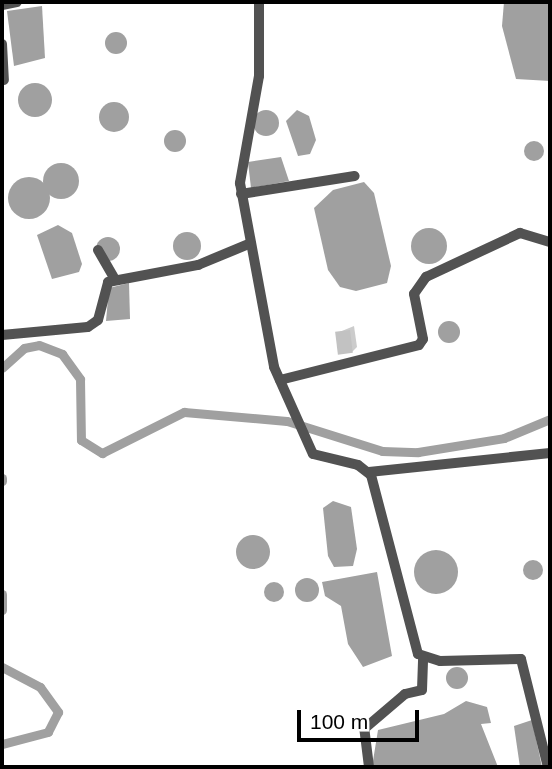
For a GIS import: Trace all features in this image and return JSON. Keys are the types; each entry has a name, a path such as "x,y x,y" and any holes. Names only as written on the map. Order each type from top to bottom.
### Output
{"street":[{"path":"2,5 17,2"},
{"path":"259,2 259,76 240,165 241,194 280,380 298,414 306,439 323,461 369,472 550,453"},
{"path":"2,44 4,80"},
{"path":"241,194 355,176"},
{"path":"280,380 419,345 414,294 426,277 520,233 550,242"},
{"path":"2,335 94,325 103,286 115,279 198,265 251,243"},
{"path":"98,250 115,279"},
{"path":"369,472 423,658 422,691 405,694 364,729 369,767"},
{"path":"423,658 521,659 548,767"}],"shaded area":[{"path":"504,2 550,2 550,81 516,79 502,26"},
{"path":"42,6 45,58 14,66 7,11"},
{"path":"116,32 124,35 127,43 124,51 116,54 108,51 105,43 108,35"},
{"path":"35,83 47,88 52,100 47,112 35,117 23,112 18,100 23,88"},
{"path":"114,102 125,106 129,117 125,128 114,132 103,128 99,117 103,106"},
{"path":"266,110 275,114 279,123 275,132 266,136 257,132 253,123 257,114"},
{"path":"297,110 309,116 316,140 310,154 298,156 286,121"},
{"path":"175,130 183,133 186,141 183,149 175,152 167,149 164,141 167,133"},
{"path":"534,141 541,144 544,151 541,158 534,161 527,158 524,151 527,144"},
{"path":"281,157 289,181 251,188 248,162"},
{"path":"61,163 74,168 79,181 74,194 61,199 48,194 43,181 48,168"},
{"path":"29,177 44,183 50,198 44,213 29,219 14,213 8,198 14,183"},
{"path":"364,182 374,193 391,266 387,283 356,291 340,287 328,270 314,208 333,190"},
{"path":"58,225 72,233 82,264 79,272 52,279 37,235"},
{"path":"429,228 442,233 447,246 442,259 429,264 416,259 411,246 416,233"},
{"path":"187,232 197,236 201,246 197,256 187,260 177,256 173,246 177,236"},
{"path":"108,237 117,240 120,249 117,258 108,261 99,258 96,249 99,240"},
{"path":"129,283 130,319 106,321 109,288"},
{"path":"449,321 459,328 460,332 453,342 449,343 439,336 438,332 445,322"},
{"path":"333,501 351,507 357,549 353,566 334,567 328,556 323,508"},
{"path":"253,535 265,540 270,552 265,564 253,569 241,564 236,552 241,540"},
{"path":"436,550 452,556 458,572 452,588 436,594 420,588 414,572 420,556"},
{"path":"529,560 537,560 543,570 537,580 529,580 523,574 523,566"},
{"path":"377,572 392,656 363,667 348,644 341,606 325,596 322,582"},
{"path":"307,578 316,581 319,590 316,599 307,602 298,599 295,590 298,581"},
{"path":"274,582 281,585 284,592 281,599 274,602 267,599 264,592 267,585"},
{"path":"457,667 465,670 468,678 465,686 457,689 449,686 446,678 449,670"},
{"path":"466,701 487,707 491,723 481,724 498,767 372,767 378,730 444,714"},
{"path":"532,720 542,767 520,767 514,726"}],"building":[{"path":"350,330 353,353 338,355 335,332"}],"waterway":[{"path":"2,368 24,348 39,345 62,354 80,379 81,440 102,453 184,412 287,421 382,451 418,452 504,438 550,419"},
{"path":"2,594 2,610"},
{"path":"2,667 40,687 58,712 48,732 2,744"}]}
